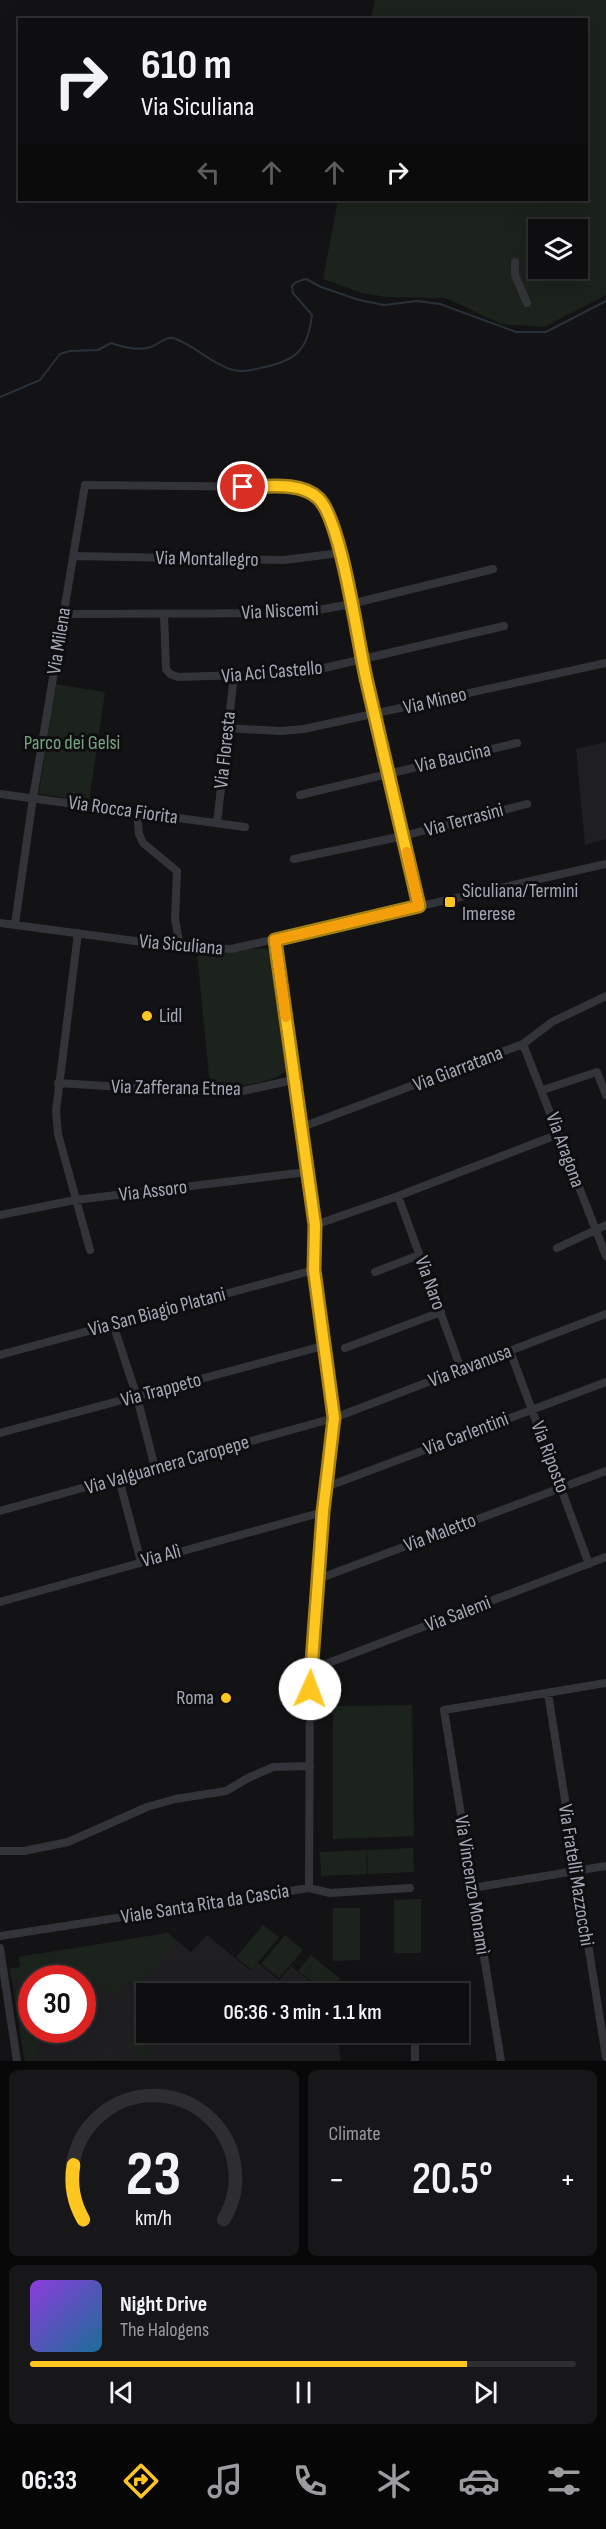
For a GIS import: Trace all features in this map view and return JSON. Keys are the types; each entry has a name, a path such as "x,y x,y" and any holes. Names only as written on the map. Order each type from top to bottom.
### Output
{"street":[{"path":"515,262 515,275 527,303"},
{"name":"Via Milena","path":"15,924 33,798 85,485 301,489 313,494 326,507 340,553"},
{"path":"340,553 362,660 419,906"},
{"name":"Via Montallegro","path":"74,556 284,560 340,553"},
{"name":"Via Niscemi","path":"63,614 302,613 351,604 493,569"},
{"name":"Via Aci Castello","path":"164,614 166,667 170,674 178,677 303,673 504,626"},
{"name":"Via Mineo","path":"227,728 291,731 375,715 606,663"},
{"name":"Via Floresta","path":"217,823 234,676"},
{"name":"Via Baucina","path":"300,795 388,772 517,743"},
{"name":"Via Rocca Fiorita","path":"0,794 245,827"},
{"name":"Via Terrasini","path":"294,859 404,836 527,804"},
{"path":"137,812 143,843 177,871 175,919 180,947"},
{"name":"Via Siculiana","path":"0,923 180,947 231,949 606,864"},
{"path":"78,933 56,1111 58,1134 90,1250"},
{"path":"275,940 315,1225 314,1270 322,1346 334,1418 323,1512 310,1670 309,1888"},
{"name":"Via Giarratana","path":"302,1127 523,1044 552,1022 606,996"},
{"name":"Via Aragona","path":"523,1044 543,1090 606,1256"},
{"path":"543,1090 597,1072 606,1095"},
{"name":"Via Zafferana Etnea","path":"58,1083 220,1093 243,1091 293,1080"},
{"path":"315,1225 398,1196 559,1134"},
{"name":"Via Assoro","path":"0,1215 75,1200 307,1172"},
{"name":"Via Naro","path":"398,1196 461,1369"},
{"path":"557,1248 606,1225"},
{"path":"375,1272 419,1255"},
{"name":"Via San Biagio Platani","path":"0,1355 314,1270"},
{"path":"345,1348 441,1312"},
{"name":"Via Ravanusa","path":"334,1418 606,1314"},
{"path":"113,1324 137,1397 155,1468"},
{"name":"Via Trappeto","path":"0,1433 322,1346"},
{"name":"Via Riposto","path":"510,1351 589,1564"},
{"name":"Via Carlentini","path":"326,1486 606,1382"},
{"name":"Via Valguarnera Caropepe","path":"0,1511 334,1418"},
{"name":"Via Maletto","path":"318,1579 606,1471"},
{"path":"119,1479 141,1562"},
{"name":"Via Alì","path":"0,1602 323,1512"},
{"name":"Via Salemi","path":"310,1670 606,1557"},
{"path":"548,1693 606,1683"},
{"name":"Via Vincenzo Monamì","path":"501,2061 444,1710 548,1693"},
{"name":"Via Fratelli Mazzocchi","path":"548,1693 606,2057"},
{"path":"0,1851 24,1851 68,1842 147,1807 175,1799 226,1791 273,1767 310,1766"},
{"path":"472,1888 606,1866"},
{"name":"Viale Santa Rita da Cascia","path":"0,1936 309,1888 330,1893 410,1888"},
{"path":"0,1951 16,2061"},
{"path":"415,2043 415,2061"}],"shaded area":[{"path":"606,742 606,839 585,845 576,749"},
{"path":"168,1933 191,1952 207,1935 251,1971 258,1963 279,1980 291,1966 312,1983 136,1983 136,2043 338,2043 341,2061 25,2061 22,2043 96,2043 96,1965 20,1965 19,1957"},
{"path":"18,1967 18,2018 10,1969"}],"green space":[{"path":"375,0 606,0 606,295 544,327 501,324 446,298 387,297 362,293 323,279 338,201 588,201 588,18 371,18"},
{"name":"Parco dei Gelsi","path":"55,684 105,692 89,801 39,794"},
{"path":"266,948 275,957 289,1069 261,1082 210,1087 197,953"},
{"path":"412,1705 414,1836 333,1839 333,1706"},
{"path":"413,1848 414,1872 368,1874 367,1850"},
{"path":"366,1850 367,1874 321,1876 320,1852"},
{"path":"421,1899 421,1953 394,1953 394,1900"},
{"path":"333,1908 360,1908 360,1960 333,1961"},
{"path":"263,1925 279,1937 252,1970 236,1957"},
{"path":"168,1933 176,1940 141,1983 138,1981 132,1987 127,1984 114,1997 96,1984 96,1965 20,1965 19,1957"},
{"path":"285,1935 303,1950 279,1978 261,1964"},
{"path":"311,1955 340,1979 337,1983 314,1983 298,1971"},
{"path":"18,1967 18,1983 11,1978 10,1969"},
{"path":"13,1988 18,1992 18,2018"},
{"path":"136,2030 136,2043 157,2043 143,2059 125,2044"},
{"path":"22,2043 40,2043 37,2045 39,2053 32,2061 25,2061"}],"waterway":[{"path":"0,397 40,380 60,354 70,351 98,350 111,343 142,349 172,338 184,342 218,364 237,371 253,370 286,361 299,351 308,336 312,315 293,293 292,286 306,279 321,287 359,300 384,305 417,301 440,304 516,332 546,332 606,301"}],"slow traffic":[{"path":"286,1017 275,940 419,906 407,852"}],"place":[{"name":"Siculiana/Termini Imerese","path":"450,902"},
{"name":"Lidl","path":"147,1016"},
{"name":"Roma","path":"226,1698"}],"route":[{"path":"243,487 301,489 318,498 328,512 340,553 362,660 419,906 275,940 315,1225 314,1270 322,1346 334,1418 323,1512 310,1689"}]}
